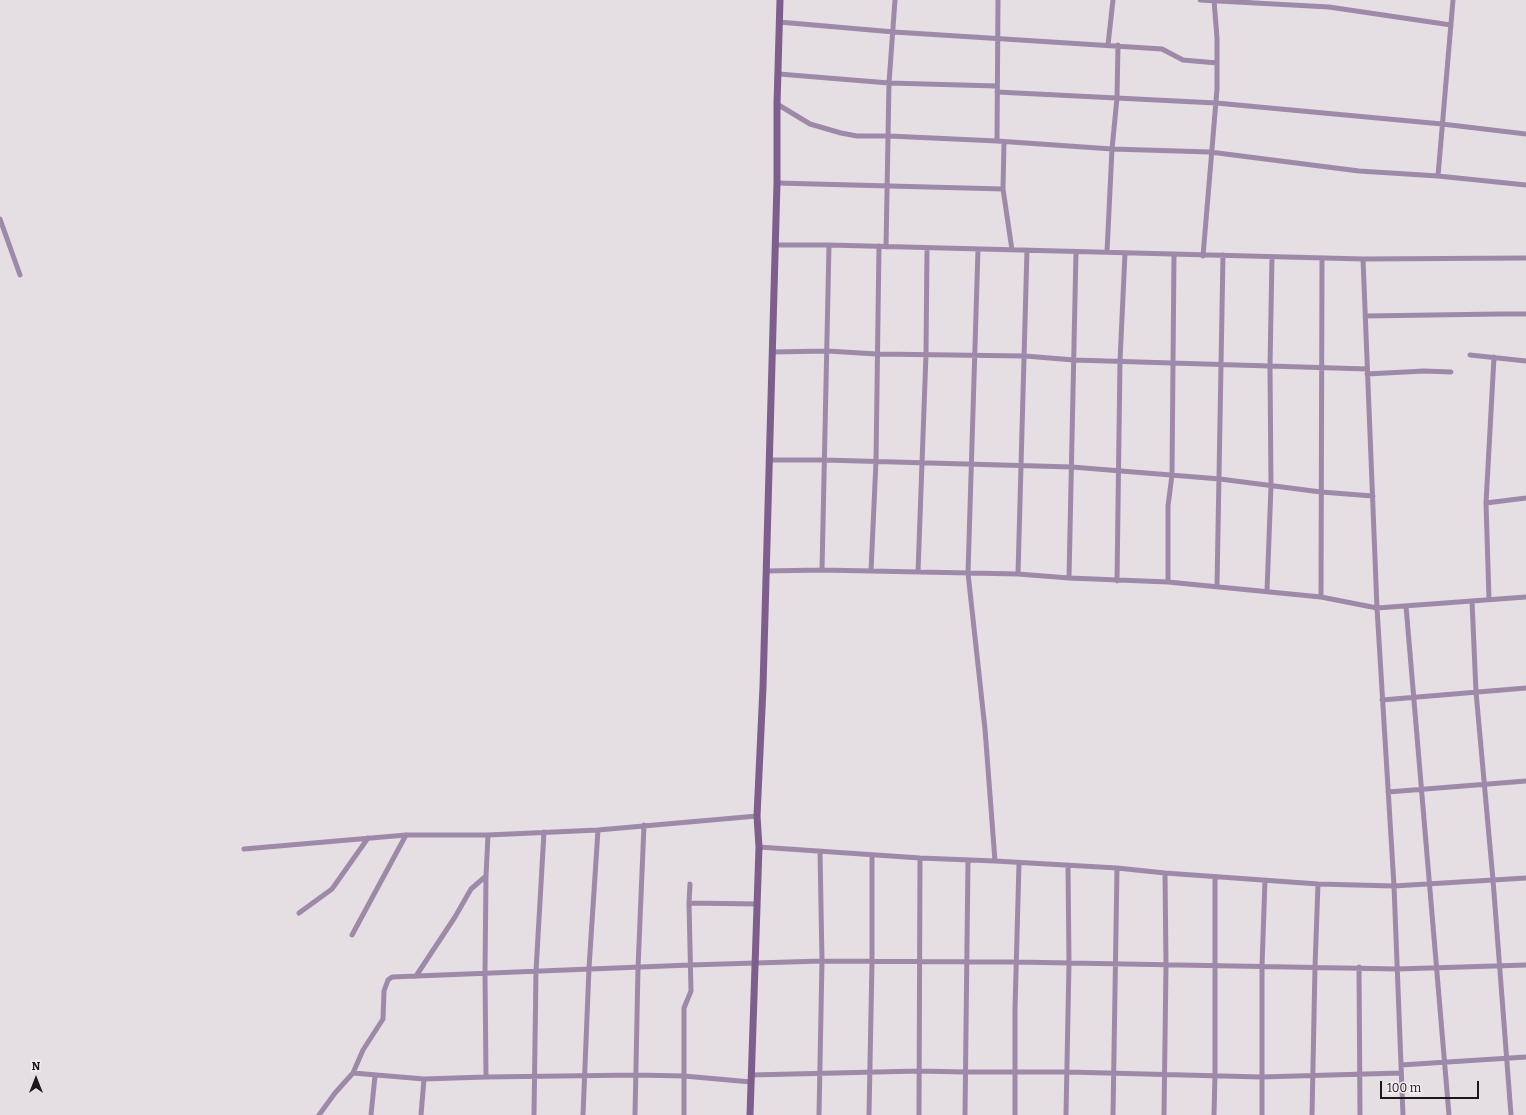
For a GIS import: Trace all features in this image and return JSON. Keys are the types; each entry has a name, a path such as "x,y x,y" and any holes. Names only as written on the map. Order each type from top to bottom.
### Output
{"street":[{"path":"750,1115 759,847 757,816 763,687 777,184 777,104 780,0"},
{"path":"886,247 889,83 894,32 895,0"},
{"path":"997,141 998,0"},
{"path":"1108,45 1113,0"},
{"path":"1200,0 1329,7 1451,25"},
{"path":"1202,256 1210,152 1216,103 1217,38 1214,0"},
{"path":"1327,0 1329,7"},
{"path":"1438,176 1453,0"},
{"path":"779,22 894,32 1164,49 1183,60 1217,63"},
{"path":"1107,252 1112,149 1117,98 1118,45"},
{"path":"779,74 889,83 1216,103 1442,124 1526,134"},
{"path":"777,104 810,124 857,136 889,136 997,141 1112,149 1210,152 1359,171 1438,176 1526,185"},
{"path":"1004,142 1004,189 1012,250"},
{"path":"777,184 1004,189"},
{"path":"0,219 20,275"},
{"path":"775,245 879,246 1202,256 1223,255 1363,259 1526,258"},
{"path":"822,570 829,245"},
{"path":"870,571 876,461 879,246"},
{"path":"918,572 926,354 927,248"},
{"path":"978,249 968,573 985,729 995,861"},
{"path":"1018,574 1027,250"},
{"path":"1069,578 1076,252"},
{"path":"1117,581 1120,361 1125,253"},
{"path":"1168,582 1168,506 1172,475 1174,254"},
{"path":"1217,586 1223,255"},
{"path":"1267,591 1271,486 1270,366 1272,256"},
{"path":"1321,597 1320,368 1322,258"},
{"path":"1363,259 1377,608 1394,886 1403,1115"},
{"path":"1365,316 1526,314"},
{"path":"772,352 827,351 877,354 1025,356 1074,360 1221,364 1367,371 1451,372"},
{"path":"1470,355 1526,361"},
{"path":"1489,599 1486,503 1494,357"},
{"path":"769,460 1072,466 1220,479 1320,492 1372,496"},
{"path":"1486,503 1526,498"},
{"path":"766,571 822,570 1018,574 1117,581 1168,582 1321,597 1377,608 1489,599 1526,598"},
{"path":"1472,601 1476,692 1493,880 1511,1115"},
{"path":"1406,606 1449,1115"},
{"path":"1382,700 1413,696 1526,688"},
{"path":"1388,792 1421,788 1526,781"},
{"path":"244,849 406,835 488,835 598,830 757,816"},
{"path":"635,1115 638,968 644,825"},
{"path":"583,1115 589,968 598,830"},
{"path":"534,1115 536,971 544,832"},
{"path":"352,935 406,835"},
{"path":"486,1077 485,973 488,835"},
{"path":"299,913 332,889 368,838"},
{"path":"759,847 920,858 1118,868 1165,873 1318,884 1394,886 1526,878"},
{"path":"819,1115 822,961 820,851"},
{"path":"869,1115 872,962 872,855"},
{"path":"919,1115 920,858"},
{"path":"965,1115 968,860"},
{"path":"1015,1115 1016,962 1019,863"},
{"path":"1066,1115 1069,963 1068,865"},
{"path":"1113,1115 1118,868"},
{"path":"1164,1115 1166,965 1165,873"},
{"path":"416,976 455,917 471,889 486,876"},
{"path":"1214,1115 1215,877"},
{"path":"1262,1115 1262,966 1265,880"},
{"path":"684,1115 684,1008 691,991 690,884"},
{"path":"1312,1115 1318,884"},
{"path":"690,904 757,904"},
{"path":"319,1115 335,1093 353,1074 363,1050 383,1019 384,992 388,980 392,977 589,968 638,968 822,961 1016,962 1397,969 1526,965"},
{"path":"1359,968 1360,1115"},
{"path":"1401,1065 1526,1057"},
{"path":"353,1074 424,1079 636,1075 751,1078 821,1073 919,1071 1068,1072 1262,1077 1401,1073"},
{"path":"371,1115 375,1076"},
{"path":"421,1115 424,1079"}]}
